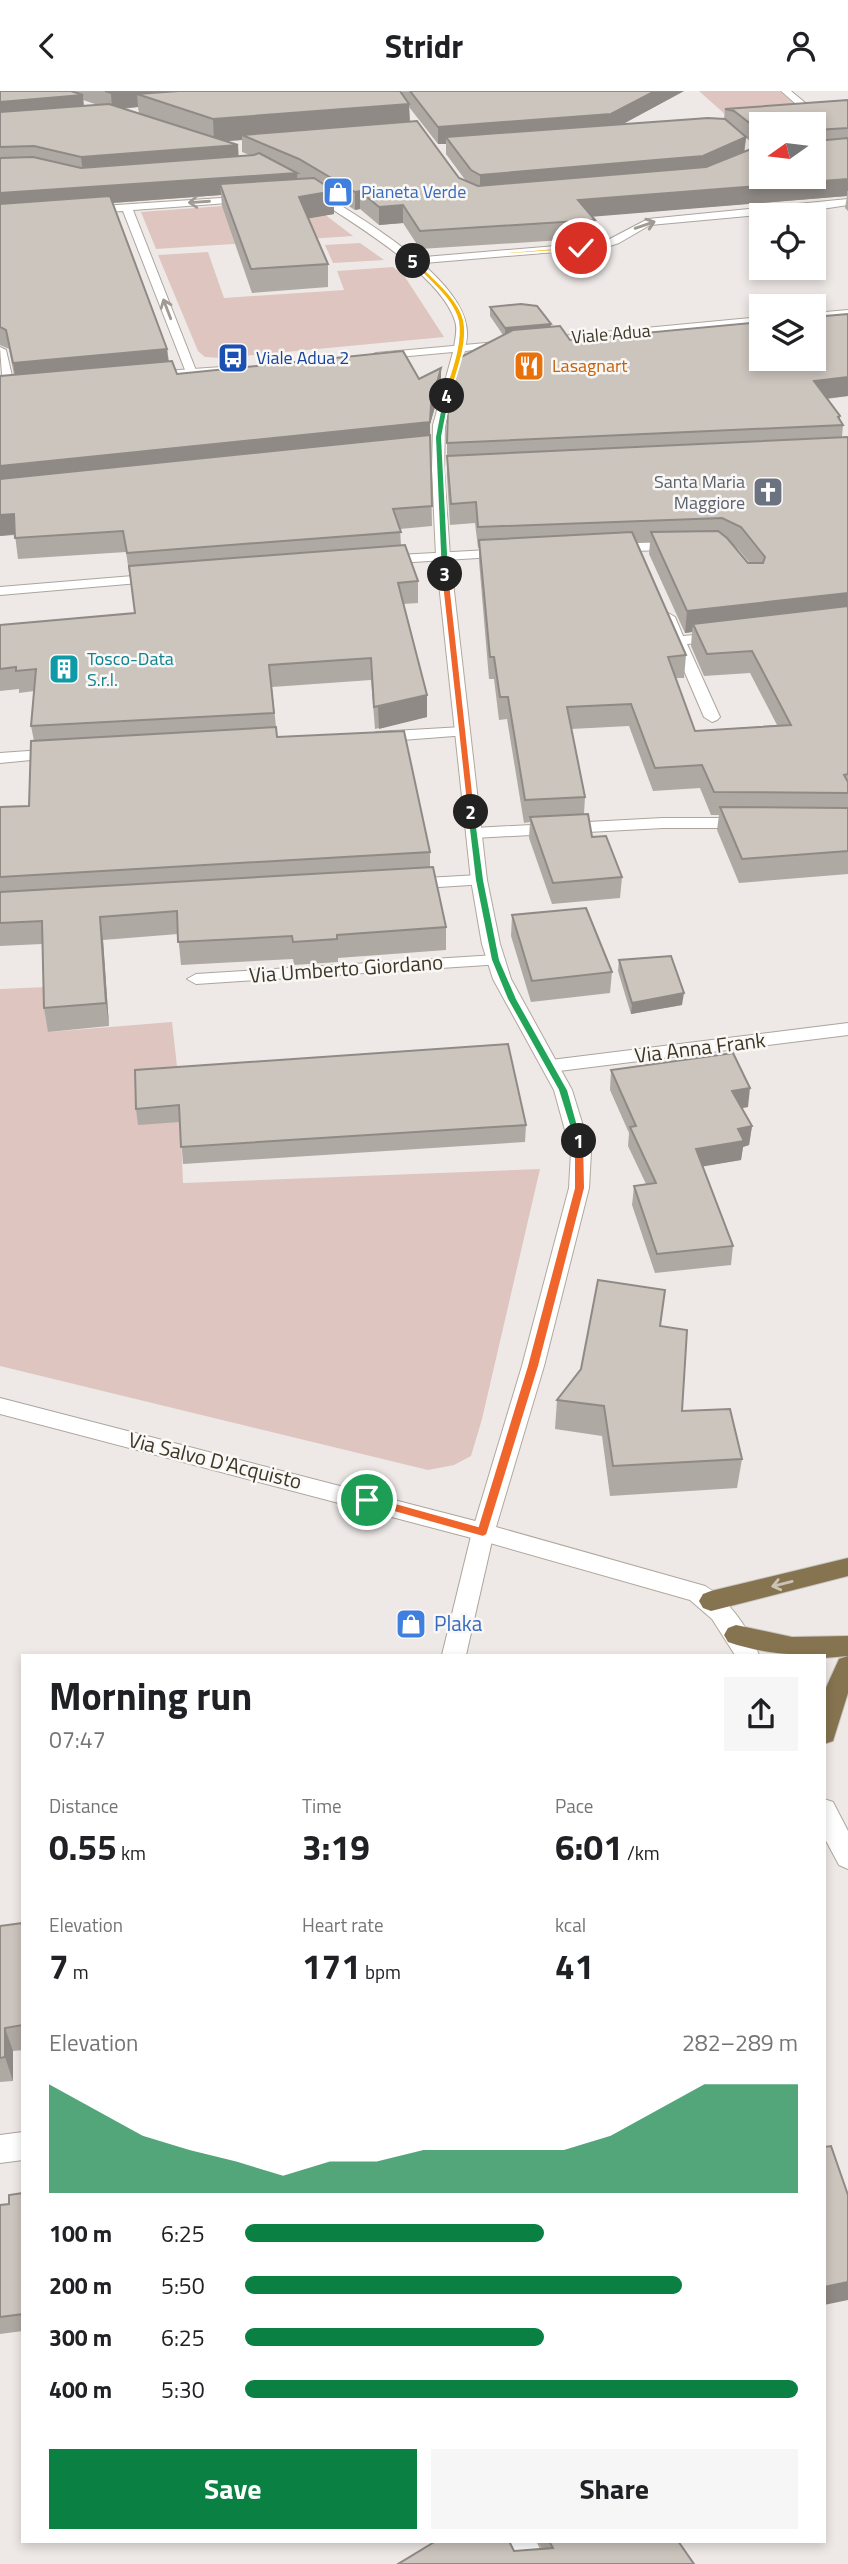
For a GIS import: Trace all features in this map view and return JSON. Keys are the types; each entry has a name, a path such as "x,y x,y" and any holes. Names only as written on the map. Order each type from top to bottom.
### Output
{"highway":[{"path":"711,1601 848,1567"},
{"path":"741,1645 793,1649 848,1646"},
{"path":"826,1724 830,1706 848,1666"}],"street":[{"path":"785,91 807,109 848,108"},
{"path":"837,99 848,108"},
{"path":"304,191 316,194 412,261 445,295 457,312 461,327 460,348 432,449 445,470 443,556 479,880 496,960 512,999 563,1090 581,1152 579,1188 533,1366 483,1532 454,1654"},
{"path":"76,211 262,198"},
{"path":"412,261 604,246 616,242 637,226 648,222 822,207 848,202"},
{"path":"127,207 191,373"},
{"path":"826,315 848,313"},
{"name":"Viale Adua","path":"366,357 749,321"},
{"path":"0,350 11,389"},
{"path":"139,377 245,368"},
{"path":"634,552 696,545"},
{"path":"362,562 526,552"},
{"path":"0,591 174,577"},
{"path":"663,606 712,717"},
{"path":"678,641 731,635"},
{"path":"366,738 462,732"},
{"path":"0,758 77,753"},
{"path":"474,833 663,823 761,824"},
{"path":"397,885 479,880"},
{"name":"Via Umberto Giordano","path":"195,979 496,960"},
{"name":"Via Anna Frank","path":"551,1066 848,1029"},
{"name":"Via Salvo D'Acquisto","path":"0,1406 483,1532 675,1585 711,1601"},
{"path":"711,1601 741,1645"},
{"path":"826,1814 848,1857"},
{"path":"0,2149 21,2146"},
{"path":"518,2543 531,2564"}],"shaded area":[{"path":"699,91 779,91 804,112 749,112 749,115 727,116"},
{"path":"289,201 311,204 353,236 156,249 141,212"},
{"path":"360,243 384,260 333,263 325,245"},
{"path":"208,252 224,298 344,290 337,271 393,267 405,277 444,337 222,358 205,357 198,351 158,255"},
{"path":"47,987 48,1032 172,1022 179,1084 183,1183 540,1169 471,1456 454,1465 428,1470 0,1366 0,989"}],"building":[{"path":"0,91 71,91 83,95 0,102"},
{"path":"179,91 400,91 409,104 213,119 137,94"},
{"path":"410,91 655,91 611,114 438,127"},
{"path":"848,100 848,128 826,129 826,112 749,112 749,123 734,111 725,109"},
{"path":"109,104 238,145 81,157 34,146 0,147 0,112"},
{"path":"725,119 746,137 703,156 480,175 471,170 446,137"},
{"path":"417,121 459,178 478,186 706,167 749,150 749,187 578,200 595,220 420,231 403,205 379,207 360,191 355,192 299,159 242,135"},
{"path":"848,138 848,179 826,181 826,140"},
{"path":"259,153 297,173 0,193 0,158 33,157 81,168"},
{"path":"314,178 334,191 299,197 328,264 251,269 220,184"},
{"path":"110,196 167,349 13,363 6,330 0,327 0,204"},
{"path":"521,304 537,306 551,324 505,328 490,307"},
{"path":"848,314 848,377 814,381 840,416 838,417 843,425 447,443 448,406 461,357 513,330 560,326 570,340 749,323 749,371 826,371 826,316"},
{"path":"403,351 419,379 441,368 431,405 430,422 0,466 0,376 172,361 177,374"},
{"path":"430,435 432,506 393,509 401,532 127,553 123,531 15,538 14,514 0,515 0,479"},
{"path":"848,437 848,593 687,611 651,532 718,531 748,563 763,563 765,557 741,527 722,518 478,527 476,502 451,504 447,456"},
{"path":"632,532 686,655 668,657 695,731 791,725 752,651 707,654 693,624 848,606 848,774 844,775 848,782 848,793 714,792 702,765 655,768 631,704 567,707 585,797 525,800 508,697 500,697 494,657 490,657 479,540"},
{"path":"405,545 418,581 398,583 427,695 374,707 371,658 269,665 274,713 31,726 36,669 0,669 0,625 135,613 129,566"},
{"path":"276,727 277,737 404,731 430,852 0,877 0,807 29,806 31,741"},
{"path":"720,807 848,808 848,851 742,859"},
{"path":"588,814 592,837 606,836 622,877 553,883 530,817"},
{"path":"433,867 446,927 337,935 337,939 293,942 292,936 178,942 177,911 100,917 106,1003 44,1008 42,921 0,923 0,892"},
{"path":"586,908 612,972 532,981 512,915"},
{"path":"671,956 684,993 632,1003 619,960"},
{"path":"508,1044 526,1125 181,1147 179,1105 136,1109 135,1070"},
{"path":"733,1053 750,1088 732,1091 752,1126 738,1129 744,1141 696,1149 733,1246 657,1254 634,1186 656,1183 630,1127 636,1126 611,1070"},
{"path":"598,1280 665,1290 660,1326 687,1330 682,1411 730,1409 742,1459 613,1466 604,1406 557,1400 581,1369"},
{"path":"21,1923 21,2025 5,2028 5,2057 0,2058 0,1926"},
{"path":"831,2146 848,2195 848,2282 826,2287 826,2147"},
{"path":"21,2193 21,2314 0,2317 0,2205 9,2204 9,2195"},
{"path":"433,2543 510,2543 514,2551 553,2548 550,2543 679,2543 694,2564 398,2564"}],"place":[{"name":"Pianeta Verde","path":"338,192"},
{"name":"Viale Adua 2","path":"233,358"},
{"name":"Lasagnart","path":"529,366"},
{"name":"Santa Maria Maggiore","path":"768,492"},
{"name":"Tosco-Data S.r.l.","path":"64,669"},
{"name":"Plaka","path":"411,1624"}],"route":[{"path":"367,1500 483,1532 533,1366 579,1188 581,1170 581,1152 572,1111 544,1052 502,979 487,923 466,774 443,556 438,470 439,425 460,348 461,320 449,300 412,261 581,248"}]}
